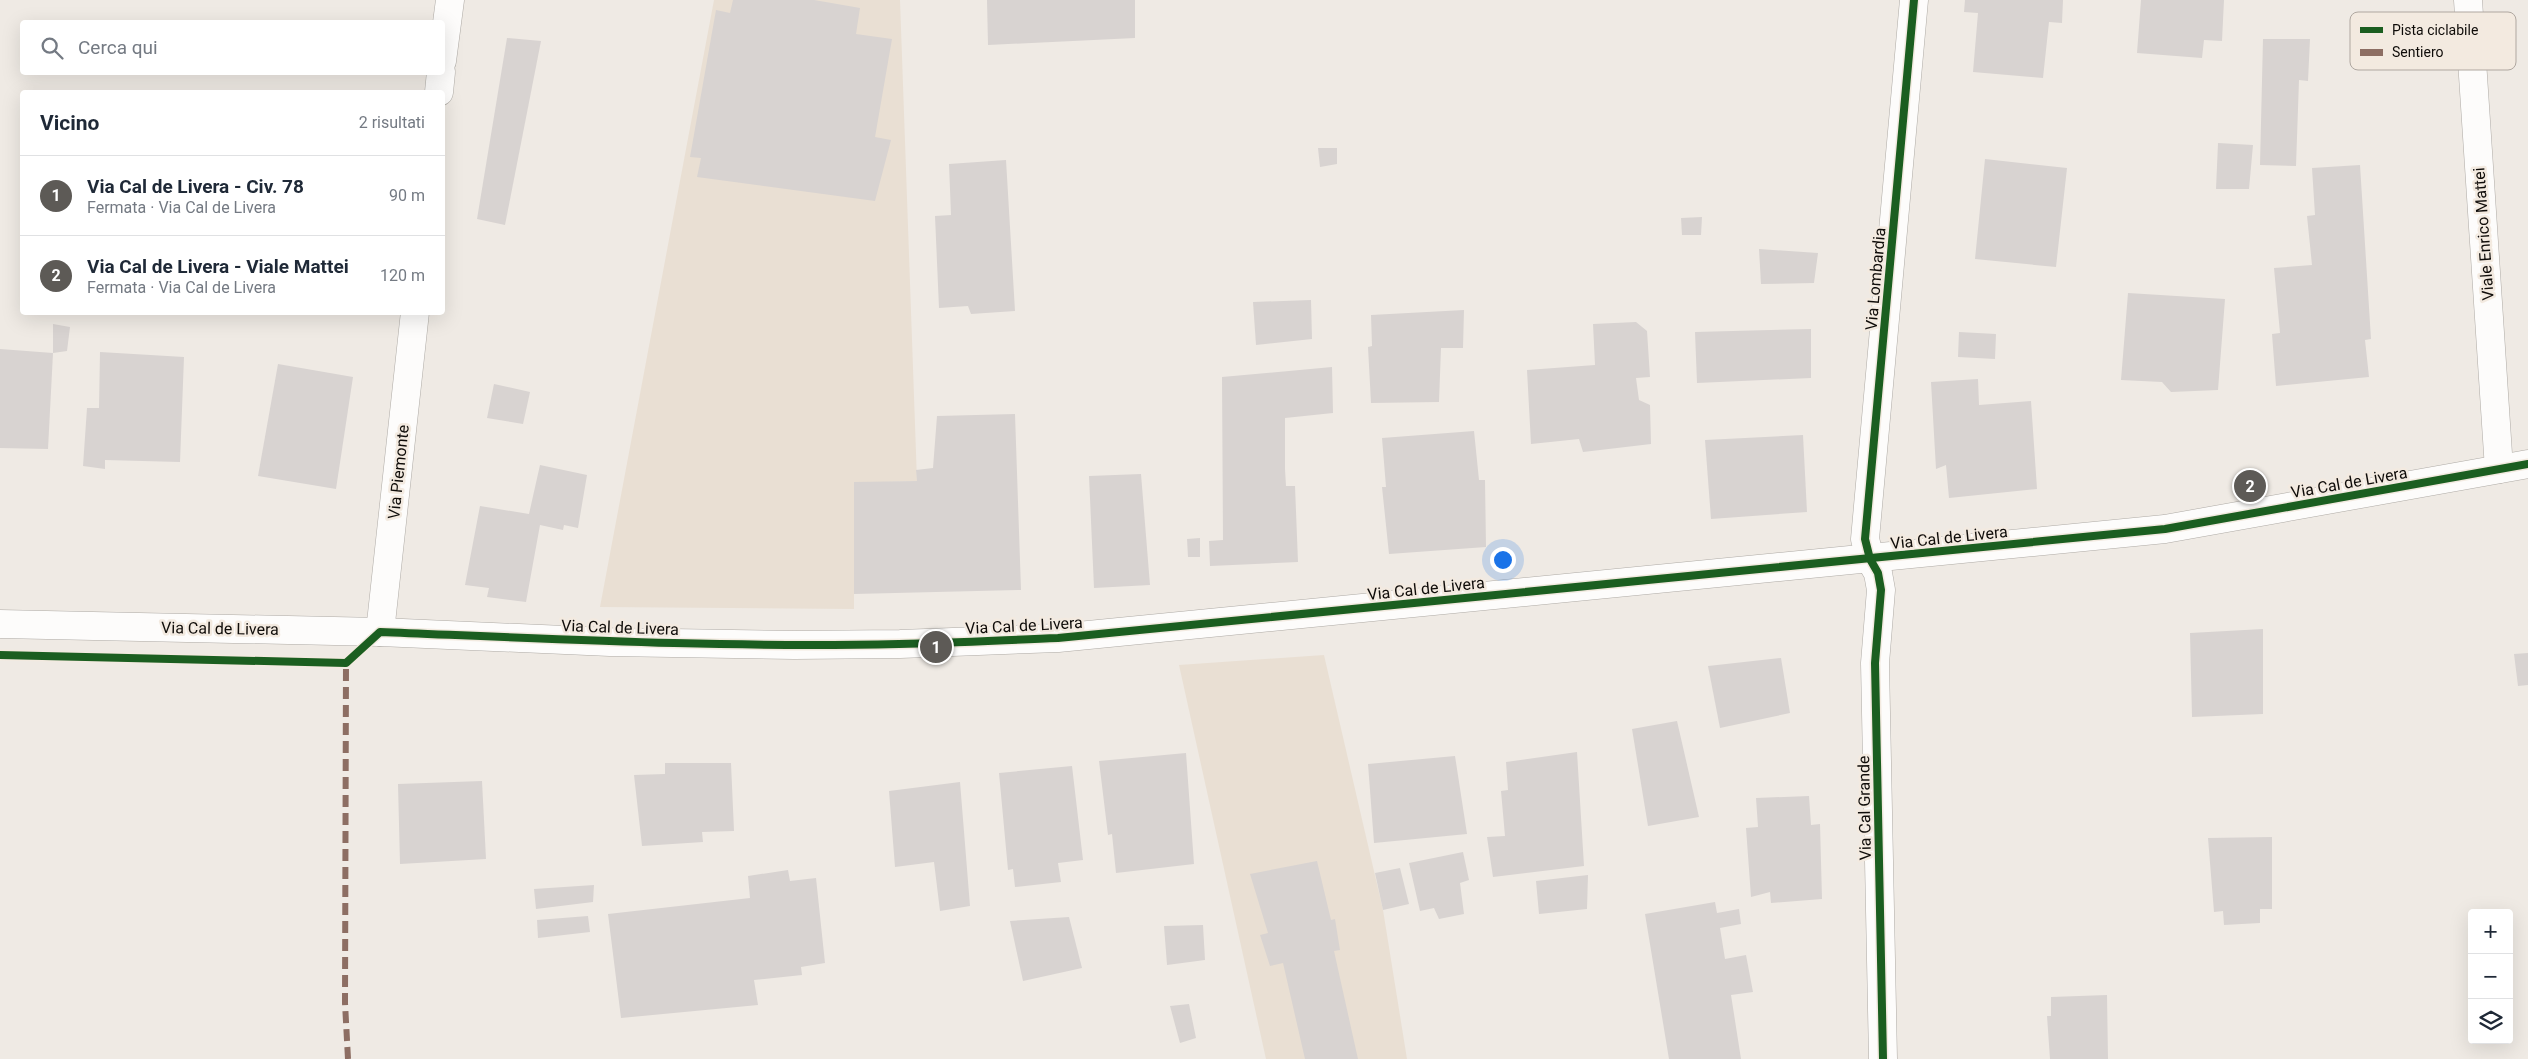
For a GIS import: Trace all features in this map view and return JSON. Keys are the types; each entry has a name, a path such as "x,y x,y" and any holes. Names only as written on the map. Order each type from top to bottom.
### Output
{"street":[{"path":"445,38 450,0"},
{"name":"Via Lombardia","path":"1870,559 1865,539 1914,0"},
{"name":"Viale Enrico Mattei","path":"2473,70 2499,469"},
{"path":"439,90 441,75"},
{"name":"Via Piemonte","path":"380,632 415,315"},
{"name":"Via Cal de Livera","path":"0,624 380,632 610,642 794,645 900,644 1048,638 2165,529 2528,464"},
{"name":"Via Cal Grande","path":"1870,559 1878,573 1881,590 1875,664 1883,1059"}],"shaded area":[{"path":"714,0 900,0 917,481 854,483 854,609 600,607"},
{"path":"1324,655 1383,910 1407,1059 1266,1059 1179,665"}],"building":[{"path":"733,0 814,0 860,8 856,34 892,39 875,137 891,140 875,201 697,177 701,158 690,157 716,10 730,13"},
{"path":"987,0 1135,0 1135,38 988,45"},
{"path":"1965,0 2063,0 2062,23 2049,22 2043,78 1973,72 1978,13 1964,12"},
{"path":"2141,0 2224,0 2222,41 2204,40 2202,58 2137,53"},
{"path":"507,38 541,41 505,225 477,219"},
{"path":"2263,39 2310,39 2308,81 2299,80 2296,166 2260,165"},
{"path":"2218,143 2253,145 2249,189 2216,189"},
{"path":"1318,148 1337,148 1337,164 1320,167"},
{"path":"1985,159 2067,168 2056,267 1975,259"},
{"path":"1006,160 1015,311 971,314 968,306 939,308 935,216 951,215 949,164"},
{"path":"2360,165 2371,339 2365,340 2369,377 2276,386 2272,334 2280,333 2274,268 2312,265 2307,216 2315,215 2312,168"},
{"path":"1702,217 1701,235 1682,235 1681,218"},
{"path":"1759,249 1818,253 1814,283 1761,284"},
{"path":"2128,293 2225,299 2218,390 2171,392 2162,382 2121,380"},
{"path":"1311,300 1312,339 1256,345 1253,302"},
{"path":"1464,310 1463,348 1441,348 1439,402 1371,403 1368,347 1372,346 1371,315"},
{"path":"1636,322 1647,331 1650,377 1636,378 1639,400 1650,405 1651,444 1583,452 1579,439 1531,444 1527,370 1595,365 1593,324"},
{"path":"53,324 70,327 67,351 53,353"},
{"path":"1811,329 1811,378 1697,383 1695,332"},
{"path":"1959,332 1996,334 1995,359 1958,357"},
{"path":"0,349 53,353 48,449 0,448"},
{"path":"100,352 184,357 180,462 105,460 105,469 83,466 87,408 99,408"},
{"path":"278,364 353,377 336,489 258,476"},
{"path":"1332,367 1333,413 1285,418 1286,486 1295,486 1298,562 1210,566 1209,541 1223,540 1222,377"},
{"path":"1978,379 1979,405 2031,401 2037,489 1949,498 1946,465 1936,469 1931,382"},
{"path":"494,384 530,392 523,424 487,418"},
{"path":"1015,414 1021,590 854,594 854,482 917,481 916,470 933,468 937,416"},
{"path":"1474,431 1479,480 1485,480 1486,547 1389,554 1382,487 1386,487 1382,438"},
{"path":"1803,435 1807,512 1711,519 1705,440"},
{"path":"540,465 587,475 578,528 564,525 563,530 540,525 526,602 487,597 489,588 465,585 480,506 529,514"},
{"path":"1141,474 1150,585 1094,588 1089,476"},
{"path":"1200,538 1200,557 1188,557 1187,539"},
{"path":"2263,629 2263,714 2192,717 2190,633"},
{"path":"2528,653 2528,685 2518,686 2514,654"},
{"path":"1781,658 1790,713 1720,728 1708,666"},
{"path":"1677,721 1699,817 1648,826 1632,729"},
{"path":"1577,752 1584,866 1493,877 1487,837 1505,836 1501,791 1508,790 1506,762"},
{"path":"1186,753 1194,864 1116,873 1112,834 1108,835 1099,761"},
{"path":"1455,756 1467,834 1374,843 1368,764"},
{"path":"665,763 731,763 734,831 702,832 703,842 642,846 634,775 665,774"},
{"path":"1072,766 1083,860 1058,863 1061,882 1015,887 1013,869 1008,870 999,773"},
{"path":"482,781 486,859 400,864 398,784"},
{"path":"960,782 970,906 940,911 934,862 895,867 889,791"},
{"path":"1809,796 1811,825 1820,824 1822,899 1771,903 1770,892 1751,897 1746,828 1758,827 1756,798"},
{"path":"2272,837 2272,909 2260,909 2260,923 2224,925 2223,911 2214,912 2208,838"},
{"path":"1463,852 1469,880 1460,883 1464,914 1439,919 1434,908 1420,911 1409,863"},
{"path":"1317,861 1331,920 1335,919 1340,950 1334,951 1358,1059 1305,1059 1283,963 1270,966 1260,935 1268,933 1250,874"},
{"path":"1400,868 1409,904 1383,910 1375,873"},
{"path":"788,870 790,881 816,878 825,963 801,967 802,975 754,980 758,1005 621,1018 608,914 750,898 748,876"},
{"path":"1588,875 1587,909 1539,914 1536,881"},
{"path":"594,885 593,902 536,909 534,889"},
{"path":"1715,902 1717,913 1739,909 1741,924 1720,928 1725,959 1746,955 1753,992 1731,995 1741,1059 1669,1059 1645,914"},
{"path":"588,916 590,932 538,938 537,920"},
{"path":"1069,917 1082,968 1023,981 1010,921"},
{"path":"1203,925 1205,960 1167,965 1164,926"},
{"path":"2107,995 2108,1059 2050,1059 2047,1016 2051,1016 2051,997"},
{"path":"1189,1004 1196,1038 1180,1043 1170,1006"}],"marked path":[{"path":"348,1059 345,1003 346,663 349,660"}],"cycle path":[{"path":"1883,1059 1875,663 1881,590 1878,573 1870,559 1865,539 1914,0"},
{"path":"0,655 346,663 380,632 769,645 919,644 1058,638 2165,529 2528,464"}],"place":[{"name":"Via Cal de Livera - Viale Mattei","path":"2250,486"},
{"name":"Via Cal de Livera - Civ. 78","path":"936,647"}]}
